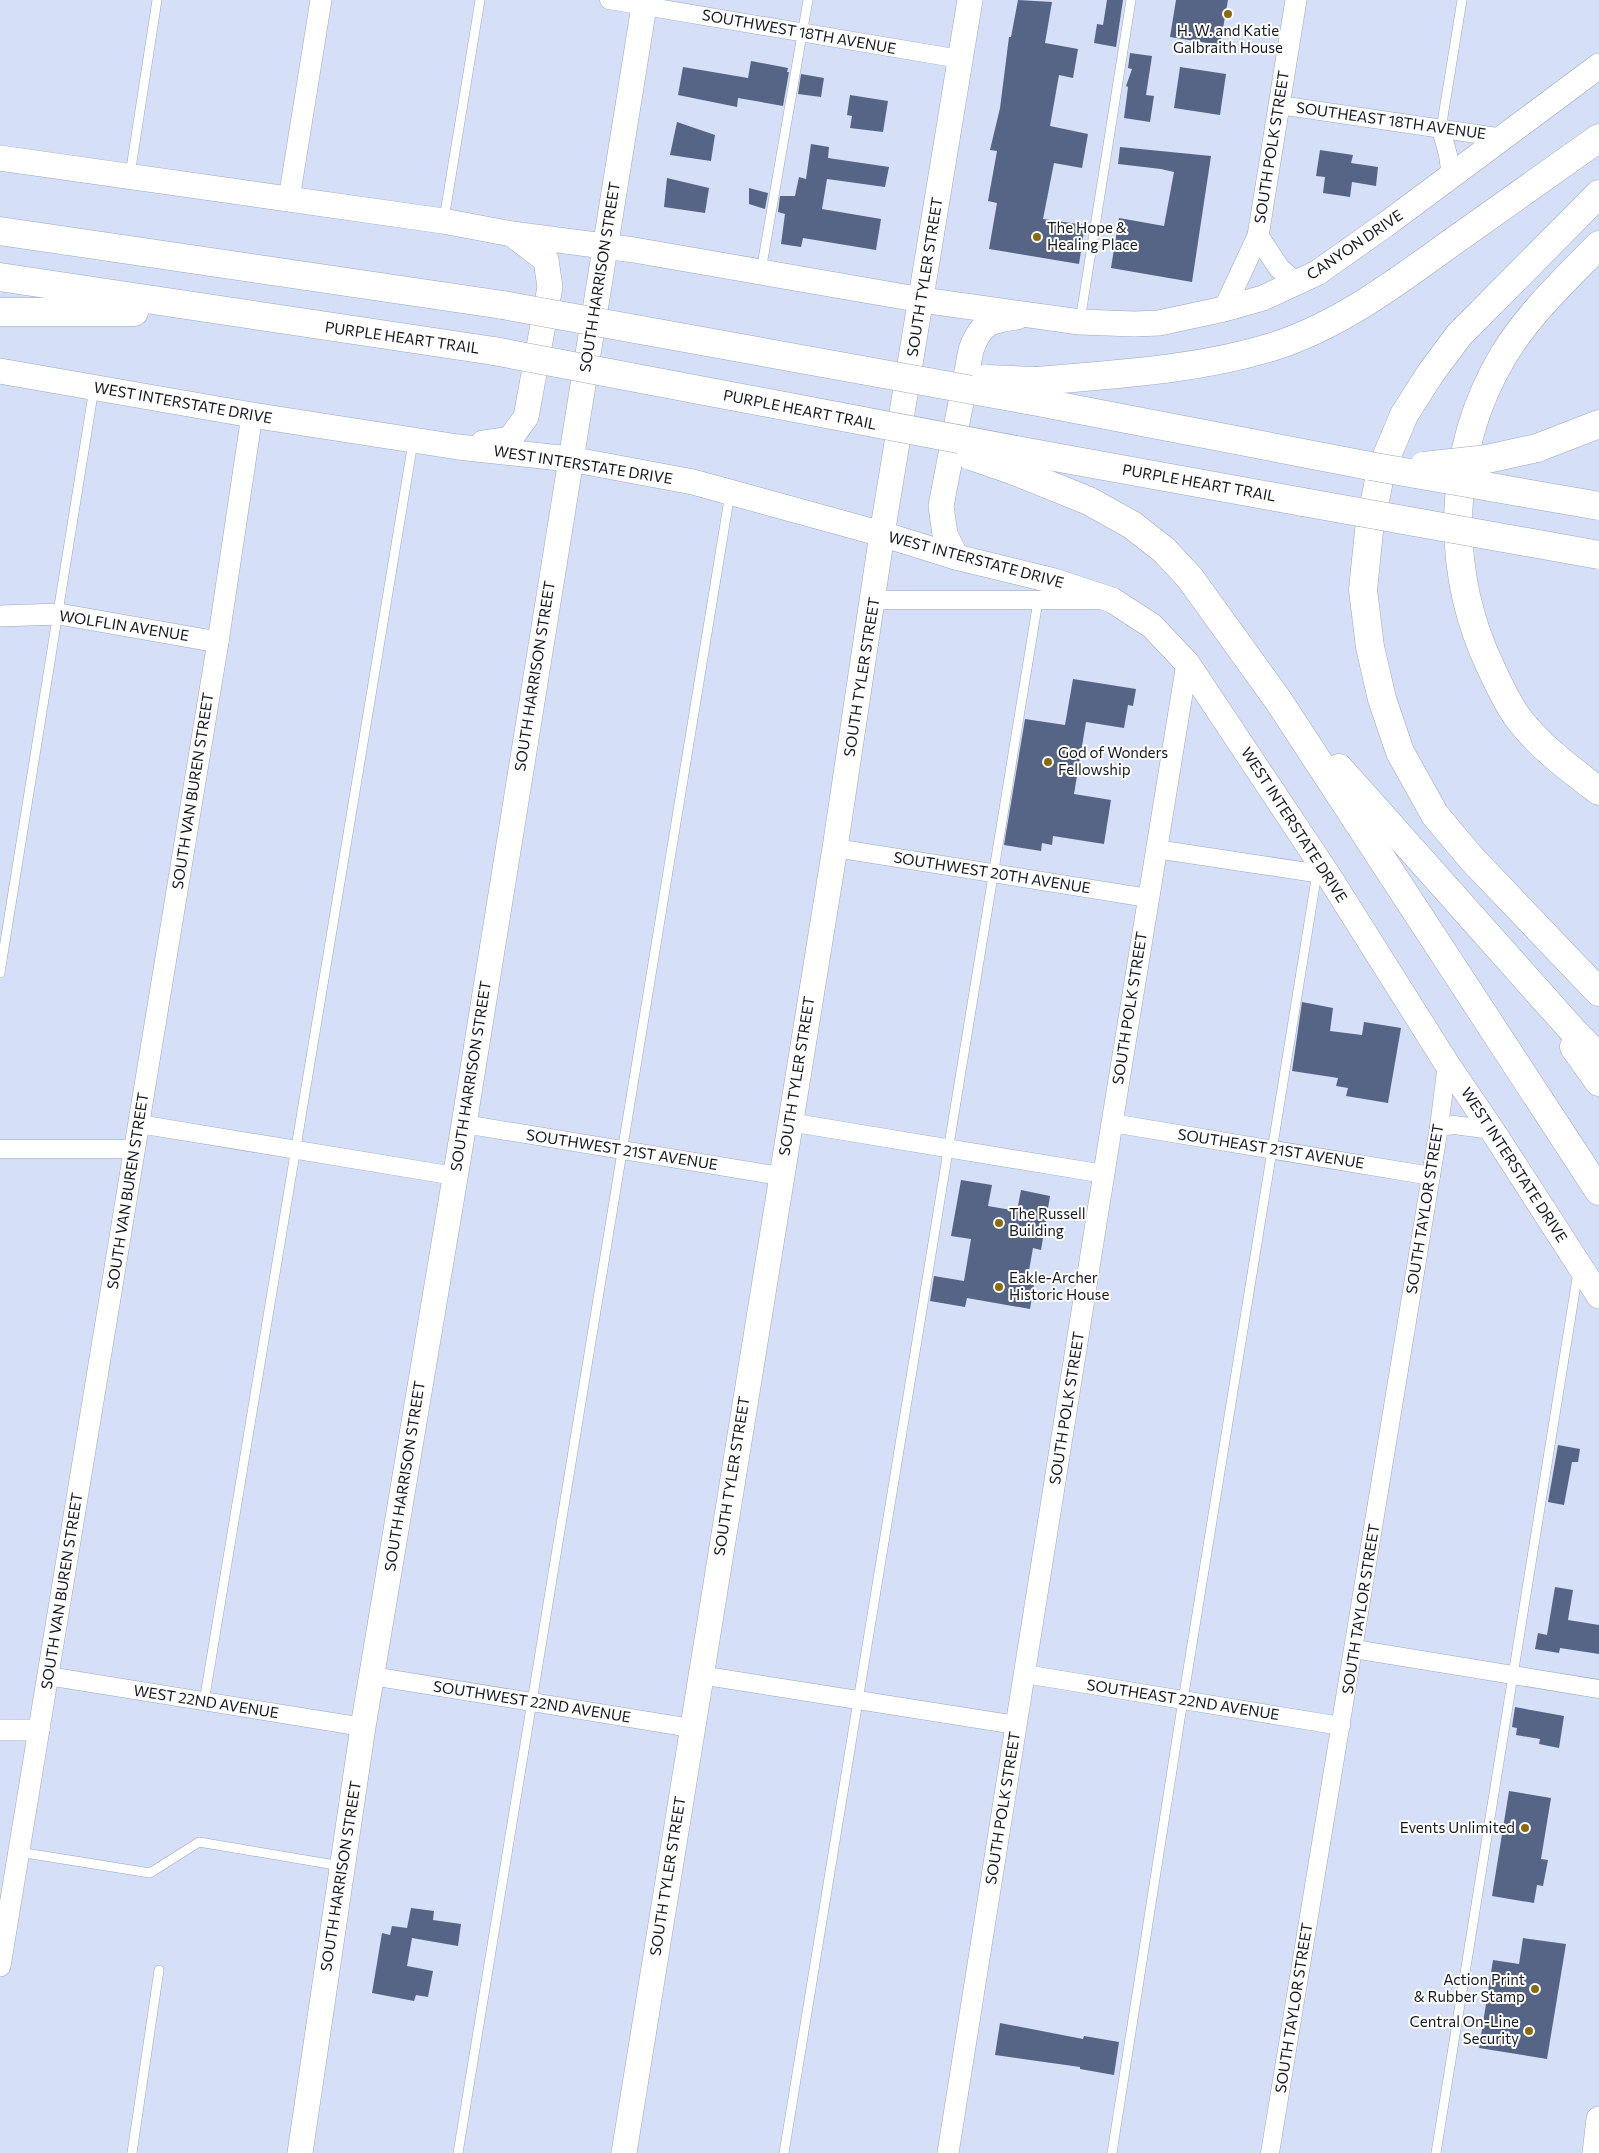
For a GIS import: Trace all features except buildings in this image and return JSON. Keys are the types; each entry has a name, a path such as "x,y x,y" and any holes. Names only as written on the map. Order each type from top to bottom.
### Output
{"highway":[{"path":"1035,391 1147,372 1190,367 1231,358 1278,345 1320,327 1397,283 1599,138"},
{"path":"1599,194 1459,335 1430,374 1404,415 1381,470 1369,531 1364,590 1370,647 1382,699 1400,752 1435,815 1472,859 1599,992"},
{"path":"0,224 77,243"},
{"path":"0,231 503,305 896,376 1035,391 1311,454 1599,506"},
{"path":"1599,245 1535,310 1503,357 1482,401 1468,442 1459,490 1457,529 1468,606 1484,654 1500,689 1517,717 1540,743 1599,791"},
{"name":"PURPLE HEART TRAIL","path":"0,277 222,312 494,351 887,427 1014,460 1302,502 1599,555"},
{"path":"0,312 222,312"},
{"path":"1370,466 1426,466 1487,459 1537,448 1599,424"},
{"path":"1014,460 1132,525 1164,550 1190,578 1278,700 1599,1191"},
{"path":"1278,700 1574,1032 1599,1057"},
{"path":"1513,962 1599,1082"}],"main road":[{"name":"SOUTH TYLER STREET","path":"624,2153 780,1176 835,848 874,600 882,534 970,0"},
{"name":"SOUTH HARRISON STREET","path":"300,2153 363,1727 464,1124 604,246 645,3"},
{"name":"CANYON DRIVE","path":"922,300 1080,322 1127,324 1159,323 1224,309 1263,298 1334,263 1599,66"},
{"path":"0,158 444,221 512,234 604,246 922,300"},
{"path":"458,447 510,439 526,416 550,287 546,260 512,234"},
{"path":"956,557 945,534 941,506 971,350 980,330 989,323 1000,319 1034,316"},
{"name":"WEST INTERSTATE DRIVE","path":"0,371 252,415 458,447 570,459 693,482 882,534 956,557 1054,581 1112,600 1152,626 1187,663 1322,874 1492,1130 1599,1296"},
{"path":"1595,2153 1599,2119"}],"street":[{"path":"289,198 321,0"},
{"name":"SOUTHWEST 18TH AVENUE","path":"609,0 645,3 960,59"},
{"name":"SOUTH POLK STREET","path":"1224,309 1258,236 1296,0"},
{"name":"SOUTHEAST 18TH AVENUE","path":"1279,105 1504,138"},
{"path":"1441,129 1448,154 1451,176"},
{"name":"SOUTH POLK STREET","path":"1258,236 1279,268 1296,283"},
{"name":"SOUTH VAN BUREN STREET","path":"0,1966 218,642 252,415"},
{"path":"874,600 1112,600"},
{"name":"WOLFLIN AVENUE","path":"0,616 59,614 218,642"},
{"name":"SOUTH POLK STREET","path":"948,2153 1187,663"},
{"name":"SOUTHWEST 20TH AVENUE","path":"835,848 1148,898"},
{"path":"1156,849 1322,874"},
{"name":"SOUTH TAYLOR STREET","path":"1270,2153 1439,1127 1447,1064"},
{"path":"790,1122 1104,1174"},
{"name":"SOUTHEAST 21ST AVENUE","path":"1112,1122 1431,1176"},
{"path":"139,1124 455,1176"},
{"name":"SOUTHWEST 21ST AVENUE","path":"464,1124 780,1176"},
{"path":"1439,1127 1454,1125 1492,1130"},
{"path":"0,1149 134,1149"},
{"path":"1354,1649 1599,1689"},
{"name":"SOUTHEAST 22ND AVENUE","path":"1024,1674 1341,1726"},
{"path":"700,1675 1016,1725"},
{"name":"WEST 22ND AVENUE","path":"48,1676 363,1727"},
{"name":"SOUTHWEST 22ND AVENUE","path":"372,1676 691,1728"},
{"path":"0,1730 39,1730"}],"lane":[{"path":"130,177 157,0"},
{"path":"444,221 480,0"},
{"path":"761,272 808,0"},
{"path":"1080,322 1131,0"},
{"path":"1441,129 1462,0"},
{"path":"0,972 94,387"},
{"path":"204,1702 414,440"},
{"path":"458,2153 730,492"},
{"path":"784,2153 1038,601"},
{"path":"1112,2153 1271,1149 1322,874"},
{"path":"1436,2153 1579,1265"},
{"path":"19,1852 150,1873 199,1842 342,1866"},
{"path":"132,2153 159,1970"}],"place":[{"name":"H. W. and Katie Galbraith House","path":"1228,14"},
{"name":"The Hope & Healing Place","path":"1037,237"},
{"name":"God of Wonders Fellowship","path":"1048,762"},
{"name":"The Russell Building","path":"999,1223"},
{"name":"Eakle-Archer Historic House","path":"999,1287"},
{"name":"Events Unlimited","path":"1525,1828"},
{"name":"Action Print & Rubber Stamp","path":"1535,1989"},
{"name":"Central On-Line Security","path":"1529,2031"}]}
